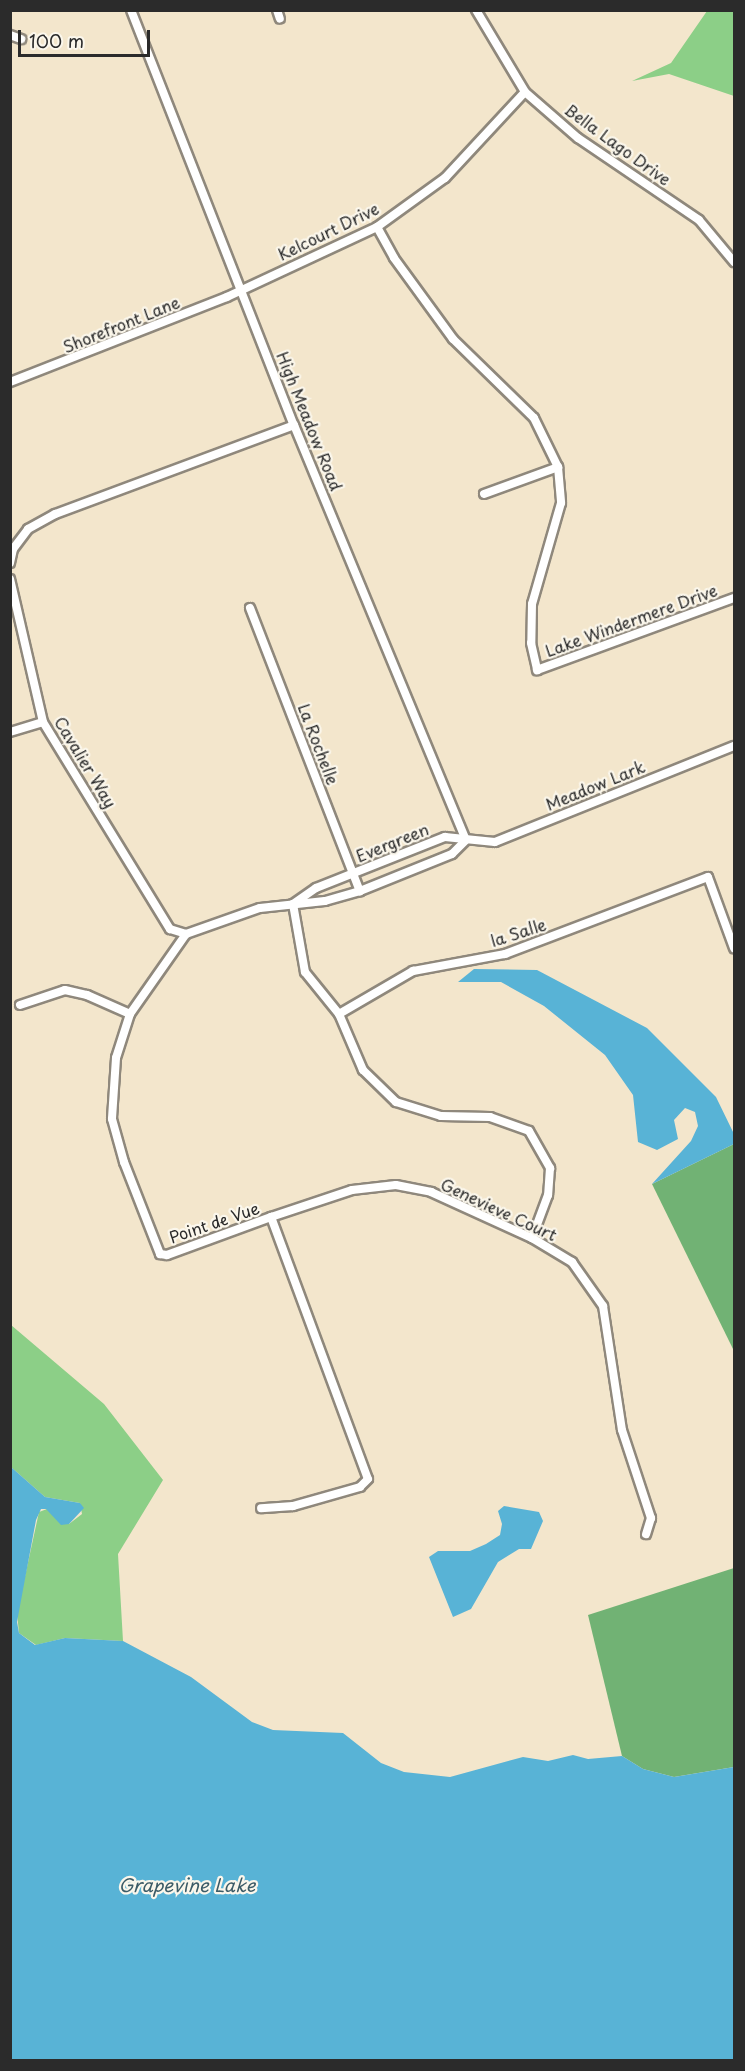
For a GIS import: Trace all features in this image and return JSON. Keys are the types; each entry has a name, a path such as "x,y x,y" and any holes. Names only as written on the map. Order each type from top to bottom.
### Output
{"street":[{"name":"High Meadow Road","path":"131,10 294,425 466,840"},
{"name":"Bella Lago Drive","path":"476,10 525,92 578,138 699,220 735,262"},
{"path":"10,35 21,39"},
{"name":"Kelcourt Drive","path":"241,288 377,226 445,178 525,92"},
{"path":"377,226 394,258 453,339 534,418 558,467 484,494"},
{"name":"Shorefront Lane","path":"10,382 241,288"},
{"path":"10,563 13,549 28,529 56,514 294,425"},
{"name":"Lake Windermere Drive","path":"558,467 561,504 532,604 531,643 537,670 735,598"},
{"name":"Cavalier Way","path":"10,579 43,722 170,929 186,934"},
{"name":"La Rochelle","path":"250,608 360,891"},
{"path":"10,732 43,722"},
{"name":"Meadow Lark","path":"466,840 495,842 735,746"},
{"name":"Evergreen","path":"293,904 316,888 445,837 466,840"},
{"name":"Evergreen","path":"186,934 260,908 360,891 452,854 466,840"},
{"name":"la Salle","path":"339,1014 413,971 505,954 708,877 735,948"},
{"path":"293,904 305,972 339,1014 363,1070 396,1102 441,1116 490,1117 529,1131 550,1168 548,1195 532,1238"},
{"name":"Point de Vue","path":"186,934 130,1014 116,1058 112,1119 154,1248 167,1255 271,1218 368,1479 360,1487 293,1506 261,1508"},
{"path":"20,1005 65,990 87,994 130,1014"},
{"name":"Genevieve Court","path":"271,1218 352,1190 396,1185 431,1192 532,1238 572,1262 603,1306 622,1430 651,1518 646,1534"}],"green space":[{"path":"707,11 734,11 734,96 669,74 632,81 671,63"},
{"path":"734,1144 734,1351 652,1184"},
{"path":"11,1325 104,1404 163,1480 118,1554 123,1641 65,1638 36,1645 19,1633 17,1613 39,1512 47,1509 69,1524 82,1514 80,1503 45,1497 11,1467"},
{"path":"734,1568 734,1767 674,1777 643,1769 622,1756 588,1615"}],"water":[{"path":"474,969 537,970 647,1028 716,1097 734,1134 734,1144 652,1184 691,1141 698,1126 695,1112 685,1108 674,1120 678,1139 657,1150 638,1142 633,1095 605,1055 544,1006 501,982 458,982"},
{"name":"Grapevine Lake","path":"11,1467 45,1497 80,1503 84,1508 69,1524 61,1525 46,1509 41,1509 36,1520 17,1622 19,1633 35,1645 65,1638 123,1641 191,1677 252,1722 273,1730 343,1733 381,1763 404,1772 450,1777 523,1757 548,1761 573,1755 588,1759 622,1756 643,1769 674,1777 734,1767 734,2060 11,2060"},
{"path":"504,1506 539,1512 543,1521 531,1549 519,1549 498,1562 471,1609 453,1617 429,1557 438,1551 470,1551 500,1535 502,1524 498,1511"}]}
